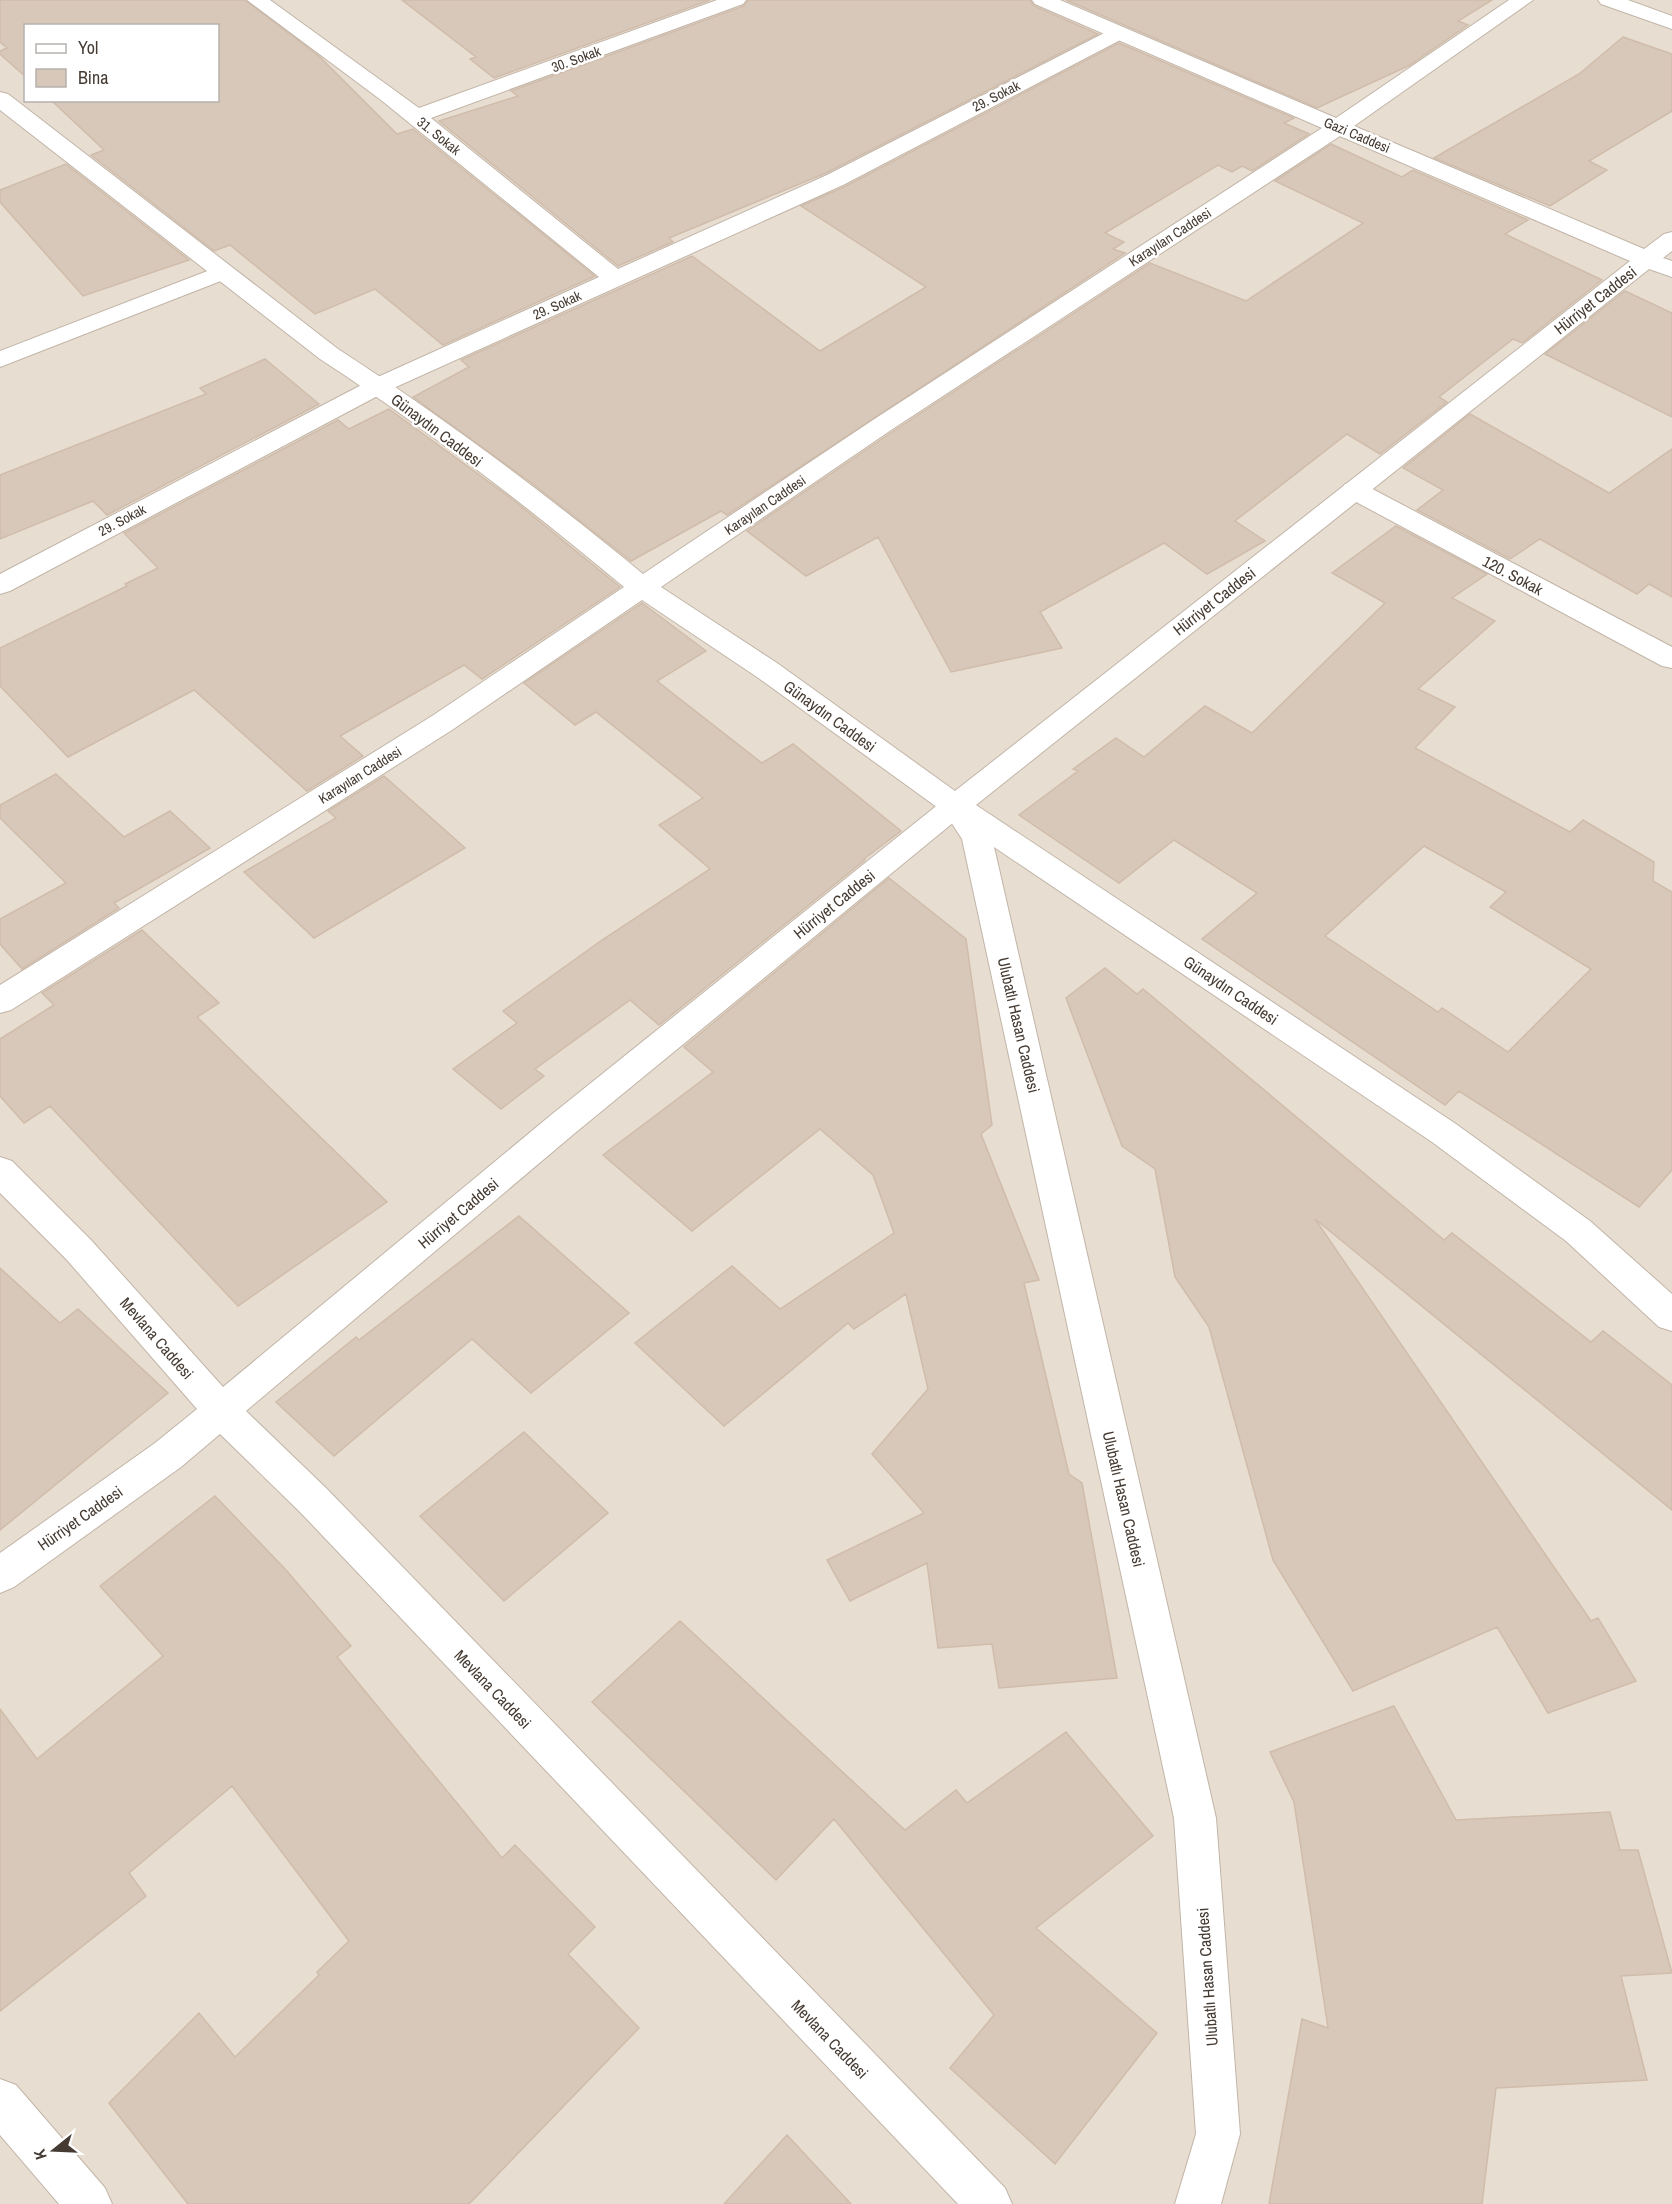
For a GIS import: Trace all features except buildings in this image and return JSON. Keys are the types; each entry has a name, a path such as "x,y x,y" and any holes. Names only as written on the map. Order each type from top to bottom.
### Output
{"street":[{"name":"31. Sokak","path":"257,0 415,117 616,279"},
{"name":"30. Sokak","path":"415,117 736,0"},
{"name":"Gazi Caddesi","path":"1042,0 1672,270"},
{"name":"Karayılan Caddesi","path":"0,1001 442,723 882,425 1338,127 1523,0"},
{"path":"1608,0 1672,23"},
{"name":"29. Sokak","path":"0,585 378,386 835,180 1119,33"},
{"name":"Günaydın Caddesi","path":"0,99 329,354 378,386 581,537 643,588 767,670 955,806 1444,1133 1578,1231 1672,1316"},
{"name":"Hürriyet Caddesi","path":"0,1575 168,1455 563,1124 955,806 1672,239"},
{"path":"0,360 223,272"},
{"name":"120. Sokak","path":"1354,490 1672,659"},
{"name":"Ulubatlı Hasan Caddesi","path":"955,806 977,837 1195,1818 1218,2134 1198,2204"},
{"name":"Mevlana Caddesi","path":"0,1172 79,1250 221,1411 314,1501 989,2204"},
{"path":"0,2101 89,2204"}],"shaded area":[{"path":"0,0 1672,0 1672,2204 0,2204"}]}
